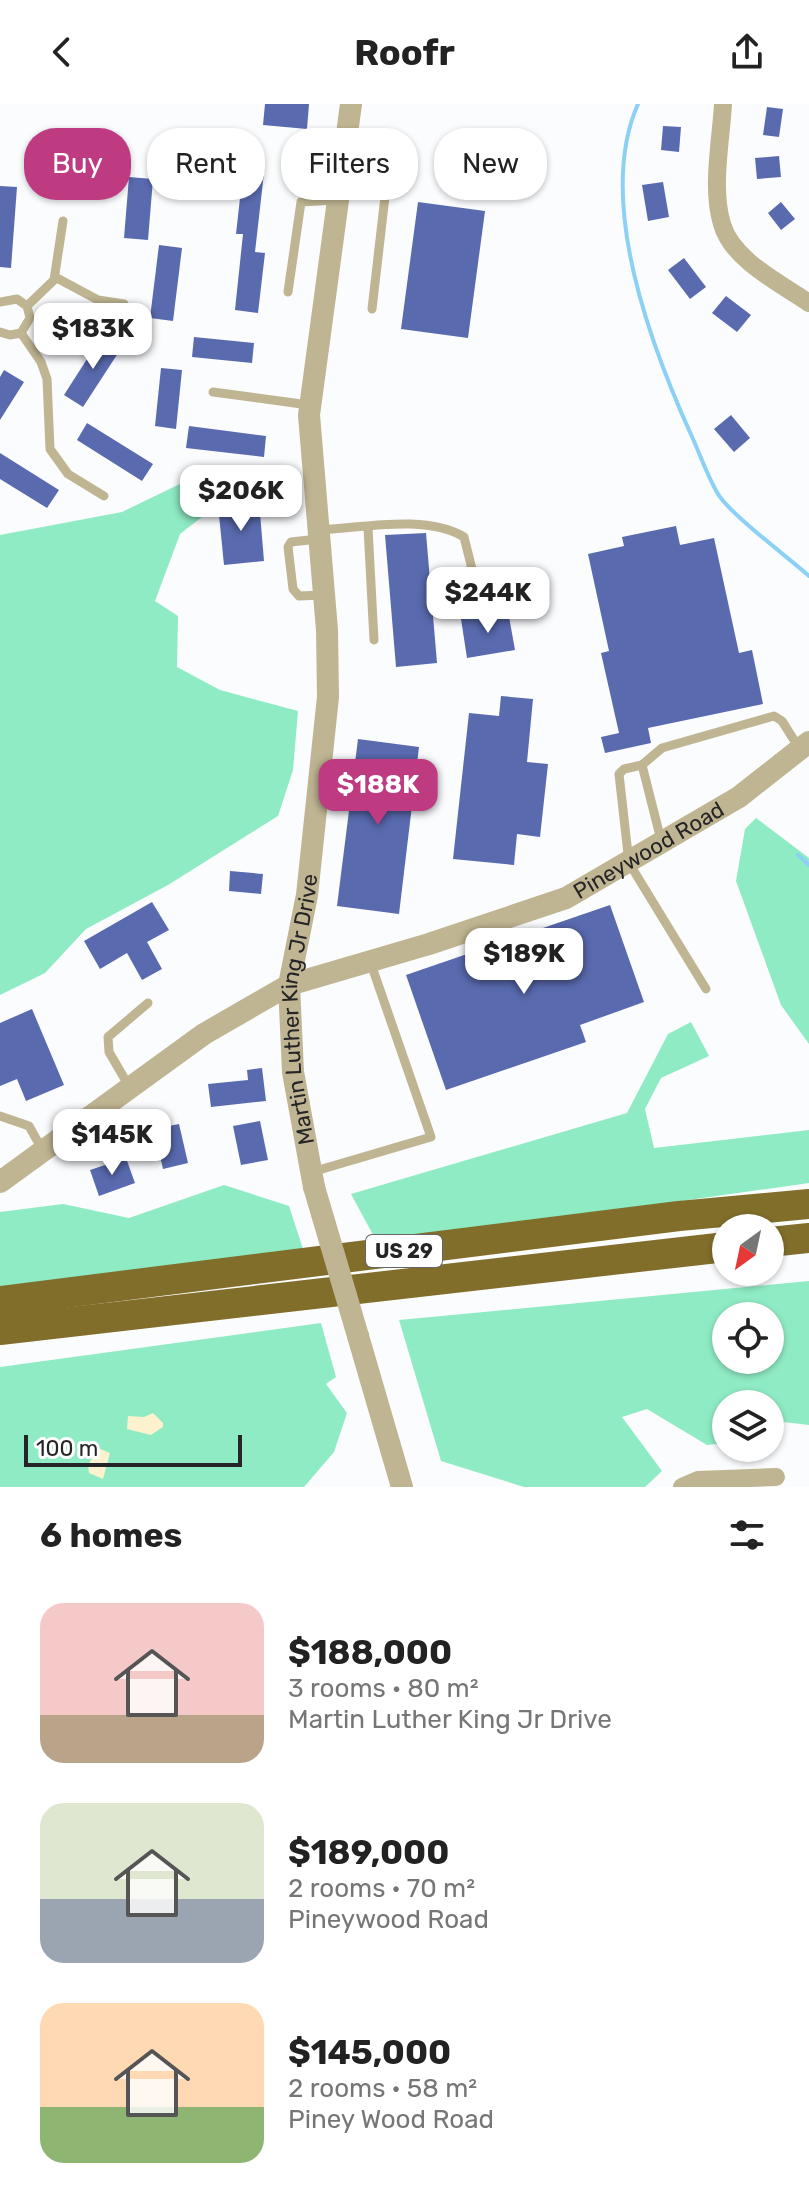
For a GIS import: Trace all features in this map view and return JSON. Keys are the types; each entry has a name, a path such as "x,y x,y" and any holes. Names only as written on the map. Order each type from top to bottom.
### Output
{"highway":[{"name":"US 29","path":"0,1301 679,1216 809,1204"},
{"path":"784,1241 809,1238"},
{"name":"US 29","path":"0,1330 712,1249"}],"street":[{"name":"Martin Luther King Jr Drive","path":"347,128 351,104"},
{"path":"723,104 719,175 722,225 734,245 758,269 809,303"},
{"name":"Martin Luther King Jr Drive","path":"336,200 310,406 328,697 307,895 289,985 293,1072 313,1179 402,1487"},
{"name":"Pineywood Road","path":"0,1182 204,1034 289,985 566,898 739,797 805,746"},
{"path":"682,1487 698,1480 776,1477"}],"lane":[{"path":"288,292 301,202 336,200"},
{"path":"372,309 385,200"},
{"path":"27,306 55,277 63,221"},
{"path":"55,277 85,295 124,304"},
{"path":"0,302 17,299 27,306 29,324 21,333 10,335 0,332"},
{"path":"21,333 41,362 47,379 50,449 68,474 104,496"},
{"path":"213,392 310,406"},
{"path":"324,595 299,596 293,589 288,547 291,542 368,528 415,525 452,530 464,537 476,585"},
{"path":"368,528 374,640"},
{"path":"706,989 629,863 619,774 624,769 642,765 662,748 774,716 805,746"},
{"path":"642,765 662,843"},
{"path":"313,1179 431,1137 370,961"},
{"path":"130,1088 109,1052 108,1037 148,1003"},
{"path":"0,1116 29,1126 43,1151"}],"green space":[{"path":"234,477 234,492 180,534 155,601 178,616 177,667 220,690 298,711 293,770 278,816 168,885 86,929 45,973 0,995 0,535 122,512 186,481"},
{"path":"756,818 809,858 809,1044 781,1005 736,881 745,829"},
{"path":"691,1022 709,1056 661,1078 645,1109 654,1148 809,1130 809,1183 378,1244 351,1194 627,1113 668,1034"},
{"path":"224,1185 289,1206 303,1249 0,1288 0,1212 63,1204 129,1218"},
{"path":"809,1281 809,1425 784,1422 784,1390 712,1390 712,1444 707,1445 647,1409 622,1417 662,1471 645,1487 524,1487 441,1461 399,1320 756,1286 784,1286 784,1283"},
{"path":"321,1323 336,1377 326,1384 347,1413 334,1452 304,1487 0,1487 0,1367"}],"sand":[{"path":"153,1413 163,1427 151,1435 127,1429 128,1416 144,1417"},
{"path":"98,1448 110,1453 103,1479 89,1473 88,1465"}],"building":[{"path":"265,104 309,104 307,128 263,125"},
{"path":"767,107 783,109 779,137 763,135"},
{"path":"663,126 681,127 679,152 661,150"},
{"path":"779,156 781,177 757,179 755,158"},
{"path":"131,177 147,178 147,200 151,200 148,240 124,238 127,200 131,200"},
{"path":"663,182 669,217 648,221 642,185"},
{"path":"0,186 17,187 11,268 0,267"},
{"path":"240,200 261,200 255,252 265,253 258,313 235,310 243,234 236,234"},
{"path":"418,202 485,211 468,338 401,329"},
{"path":"781,202 795,219 781,230 768,213"},
{"path":"159,245 182,248 173,321 150,318"},
{"path":"684,258 706,287 690,299 668,270"},
{"path":"726,296 751,315 737,332 712,313"},
{"path":"103,334 122,347 83,407 64,395"},
{"path":"194,337 254,343 252,363 192,357"},
{"path":"161,368 182,370 176,429 155,426"},
{"path":"4,370 24,382 0,420 0,377"},
{"path":"731,415 750,438 734,452 714,429"},
{"path":"87,423 153,464 142,481 77,440"},
{"path":"189,426 266,436 264,457 186,448"},
{"path":"0,453 59,490 47,508 0,479"},
{"path":"259,501 264,561 224,565 218,505"},
{"path":"676,526 680,545 714,538 739,653 752,650 763,704 648,728 651,743 605,753 601,737 619,733 601,653 609,651 588,554 624,546 622,537"},
{"path":"426,533 437,663 396,667 385,535"},
{"path":"508,611 515,650 467,658 461,619"},
{"path":"501,696 533,699 527,762 548,764 540,837 517,834 514,865 453,859 469,713 499,716"},
{"path":"358,739 419,747 399,914 337,906"},
{"path":"230,871 263,874 261,894 229,891"},
{"path":"152,902 169,930 147,942 162,969 142,980 127,953 100,969 84,941"},
{"path":"610,905 644,1002 580,1025 586,1042 446,1090 406,975"},
{"path":"32,1009 64,1085 26,1101 17,1079 0,1086 0,1023"},
{"path":"262,1068 266,1101 211,1107 208,1084 248,1080 247,1070"},
{"path":"260,1121 268,1160 241,1165 233,1126"},
{"path":"179,1124 188,1163 163,1169 154,1129"},
{"path":"126,1158 135,1183 99,1196 90,1170"}],"waterway":[{"path":"638,104 626,143 623,185 626,229 634,274 661,362 718,494 747,524 809,576"},
{"path":"798,855 809,865"}]}
